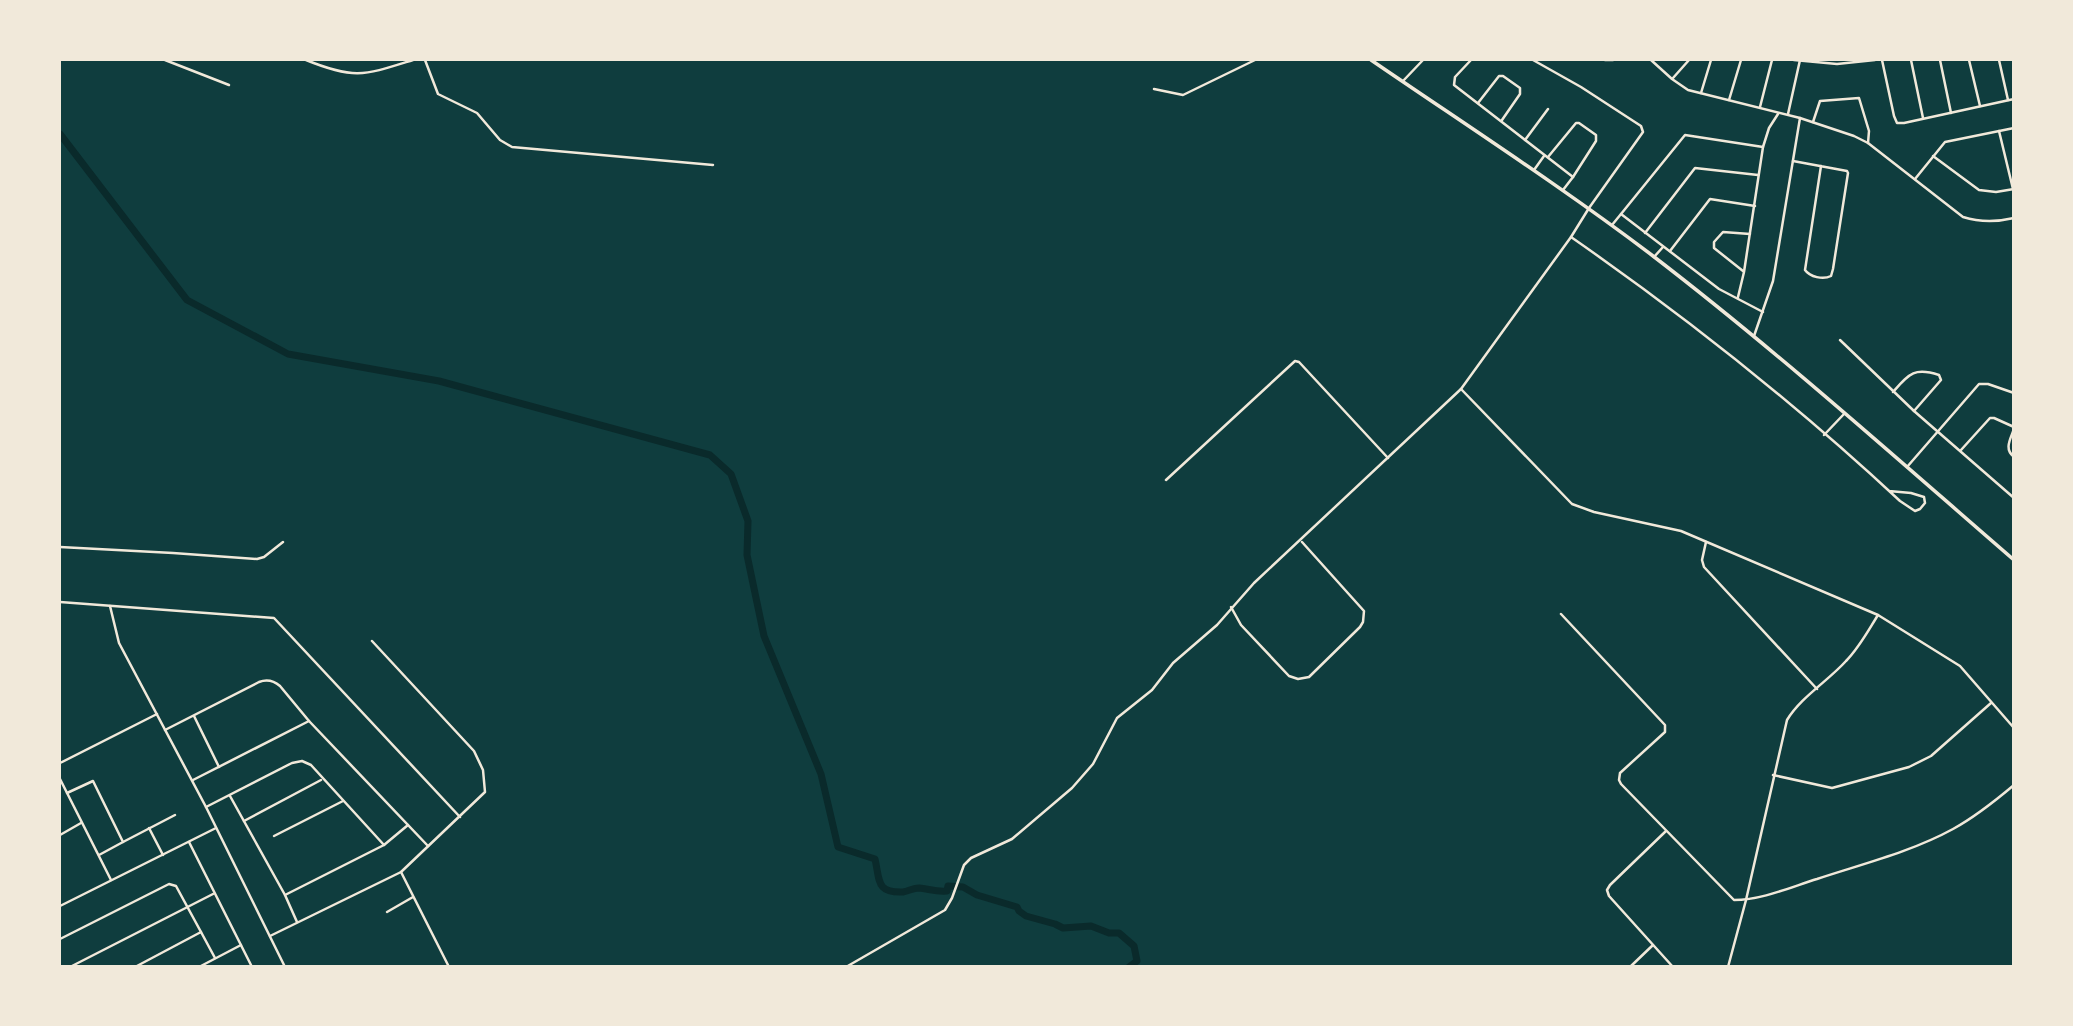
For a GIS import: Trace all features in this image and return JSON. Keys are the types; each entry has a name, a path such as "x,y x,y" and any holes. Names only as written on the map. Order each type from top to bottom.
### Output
{"main road":[{"path":"1371,60 1589,208 1654,257 1845,413 2014,560"}],"street":[{"path":"165,60 229,85"},
{"path":"306,60 326,68 356,74 372,73 413,60"},
{"path":"425,60 438,94 477,113 500,140 512,147 713,165"},
{"path":"1154,89 1179,95 1187,94 1255,60"},
{"path":"1403,81 1423,60"},
{"path":"1471,60 1455,77 1454,85 1573,177"},
{"path":"846,967 945,910 964,865 971,858 1012,839 1072,788 1093,764 1117,718 1152,690 1174,663 1217,625 1254,583 1461,389 1643,135 1641,126 1533,60"},
{"path":"1605,60 1613,60"},
{"path":"1651,60 1688,90 1814,122 1868,143 1963,217 1998,221 2014,218"},
{"path":"1672,79 1689,60"},
{"path":"1701,94 1711,60"},
{"path":"1729,101 1741,60"},
{"path":"1760,108 1772,60"},
{"path":"1794,60 1837,64 1875,60"},
{"path":"1788,115 1800,60"},
{"path":"1882,60 1896,120 1900,123 2014,99"},
{"path":"1911,60 1923,118"},
{"path":"1940,60 1951,113"},
{"path":"1969,60 1980,106"},
{"path":"1999,60 2008,100"},
{"path":"1478,103 1499,76 1520,88 1520,93 1501,121"},
{"path":"1814,122 1820,101 1859,97 1869,131 1868,143"},
{"path":"1525,140 1548,109"},
{"path":"1738,297 1763,147 1769,128 1778,114"},
{"path":"1754,337 1773,281 1800,118"},
{"path":"1534,170 1576,123 1579,123 1596,135 1596,141 1563,190"},
{"path":"1915,179 1945,142 2014,128"},
{"path":"1933,156 1979,190 1996,192 2013,189 1999,131"},
{"path":"1612,225 1685,135 1763,147"},
{"path":"1793,161 1821,166 1848,173 1833,269 1830,276 1825,278 1810,275 1805,270 1821,166"},
{"path":"1646,233 1695,168 1758,176"},
{"path":"1670,251 1710,200 1755,206"},
{"path":"1621,214 1719,289 1763,312"},
{"path":"1744,272 1713,245 1715,238 1723,232 1750,234"},
{"path":"1572,237 1681,317 1889,491 1913,510 1918,511 1925,503 1924,497 1920,495 1889,491"},
{"path":"1654,257 1663,247"},
{"path":"1840,340 1893,392 2014,498"},
{"path":"1167,480 1295,361 1299,362 1388,458"},
{"path":"1893,392 1912,373 1939,374 1941,380 1914,411"},
{"path":"1907,467 1979,384 1989,384 2014,393"},
{"path":"1461,389 1573,504 1594,512 1673,528 1878,615 1960,666 2014,728"},
{"path":"1824,435 1845,413"},
{"path":"1961,450 1990,418 1994,418 2014,428 2007,447 2014,457"},
{"path":"1231,607 1241,625 1289,676 1298,679 1309,677 1360,627 1364,611 1301,540"},
{"path":"60,547 257,559 264,557 283,541"},
{"path":"1706,542 1702,559 1704,567 1817,689"},
{"path":"60,602 274,618 460,817"},
{"path":"110,606 119,643 206,807 285,967"},
{"path":"1561,614 1664,723 1665,732 1620,773 1619,780 1734,900 1746,900 1892,855 1937,837 1955,829 2014,785"},
{"path":"1728,967 1787,720 1853,653 1878,615"},
{"path":"270,936 401,872 485,792 478,757 469,744 372,642"},
{"path":"165,730 259,682 268,680 280,686 309,721 428,846"},
{"path":"1773,775 1832,788 1909,767 1931,756 1992,702"},
{"path":"60,763 157,714"},
{"path":"194,716 219,767"},
{"path":"192,781 309,721"},
{"path":"206,807 297,761 308,763 384,845"},
{"path":"60,779 111,880"},
{"path":"66,793 93,780 123,842"},
{"path":"244,821 323,780"},
{"path":"229,794 298,922"},
{"path":"274,836 343,801"},
{"path":"99,855 175,815"},
{"path":"60,835 82,822"},
{"path":"285,895 384,845 408,825"},
{"path":"149,828 163,855"},
{"path":"60,906 216,828"},
{"path":"1666,831 1607,890 1609,896 1673,967"},
{"path":"188,842 252,967"},
{"path":"401,872 449,967"},
{"path":"60,939 167,884 176,886 215,958"},
{"path":"70,967 213,894"},
{"path":"387,912 413,897"},
{"path":"135,967 201,932"},
{"path":"199,967 240,945"},
{"path":"1630,967 1653,945"}],"waterway":[{"path":"60,134 187,300 288,354 439,381 710,455 731,474 748,521 747,555 764,636 821,774 838,847 875,859 881,884 894,892 915,888 947,891 948,886 963,887 977,895 1017,907 1026,916 1063,928 1091,926 1109,933 1119,933 1134,946 1137,961 1129,967"}]}
